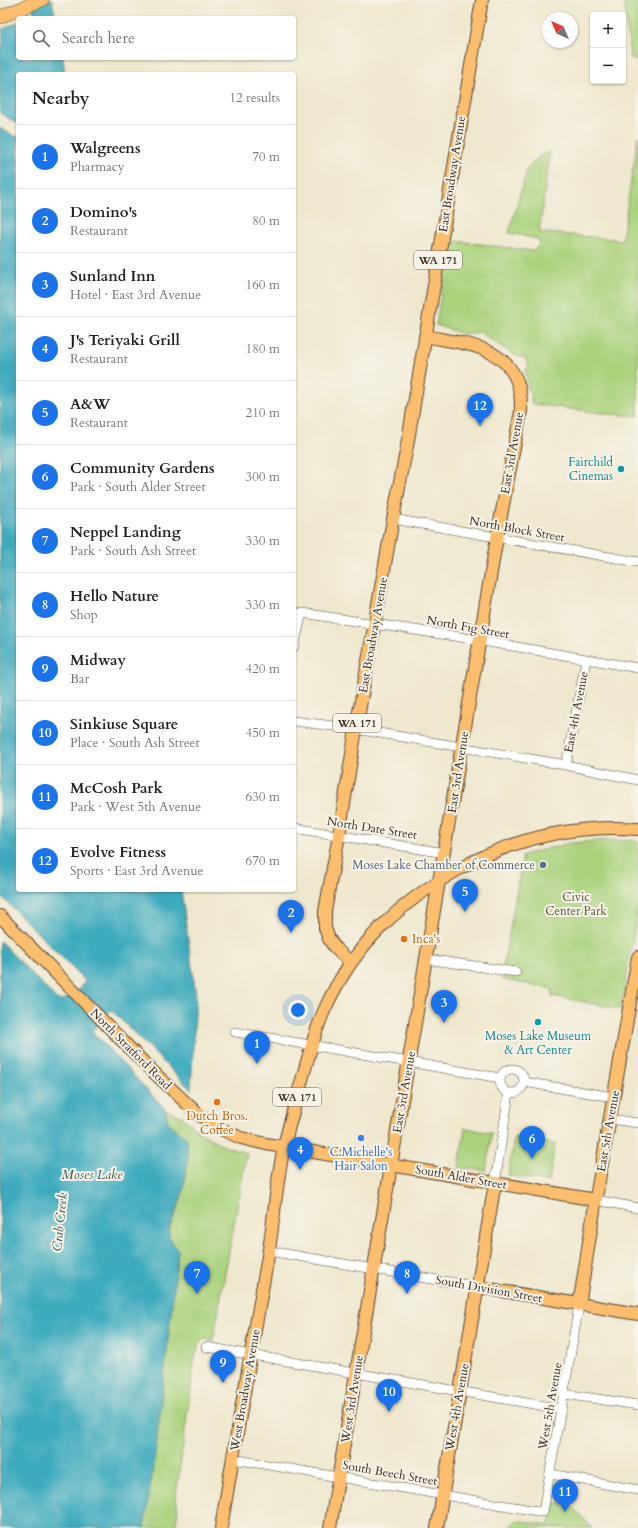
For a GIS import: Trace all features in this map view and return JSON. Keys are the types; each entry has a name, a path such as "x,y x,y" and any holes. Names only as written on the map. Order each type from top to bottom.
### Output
{"highway":[{"path":"0,8 42,0"},
{"path":"0,17 23,3"}],"main road":[{"name":"East Broadway Avenue","path":"351,962 335,948 329,939 325,928 325,912 407,446 482,0"},
{"name":"East 3rd Avenue","path":"374,1269 481,641 497,537 521,411 520,393 516,380 510,368 502,359 488,350 425,336"},
{"path":"351,962 381,926 419,893 489,853 558,833 584,829 638,829"},
{"name":"North Stratford Road","path":"0,916 148,1067 198,1114 219,1128 241,1138 284,1148"},
{"name":"East 5th Avenue","path":"579,1305 613,1097 634,998 638,957"},
{"name":"WA 171","path":"268,1251 284,1148 311,1046 331,996 351,962"},
{"name":"South Alder Street","path":"284,1148 596,1200"},
{"path":"478,1286 495,1183"},
{"name":"West Broadway Avenue","path":"221,1528 268,1251"},
{"name":"West 3rd Avenue","path":"330,1528 340,1477 374,1269"},
{"name":"South Division Street","path":"478,1286 579,1305 638,1314"},
{"name":"West 4th Avenue","path":"437,1528 478,1286"}],"street":[{"name":"North Block Street","path":"393,519 638,562"},
{"name":"North Fig Street","path":"298,614 375,624 638,668"},
{"path":"296,630 298,614"},
{"name":"East 4th Avenue","path":"566,765 586,660"},
{"path":"296,721 356,729 462,747 566,765 638,780"},
{"name":"North Date Street","path":"296,828 445,853"},
{"path":"426,959 516,972"},
{"path":"235,1032 500,1078"},
{"path":"514,1069 521,1072 524,1082 520,1091 509,1093 501,1086 500,1078 504,1072 514,1069"},
{"path":"524,1082 613,1097"},
{"path":"495,1183 509,1093"},
{"path":"610,1118 638,1123"},
{"name":"South Alder Street","path":"596,1200 638,1208"},
{"name":"South Division Street","path":"268,1251 478,1286"},
{"name":"West 5th Avenue","path":"543,1512 579,1305"},
{"path":"206,1347 562,1409"},
{"path":"564,1394 638,1405"},
{"name":"South Beech Street","path":"233,1459 543,1512"},
{"path":"550,1474 638,1490"}],"green space":[{"path":"624,0 638,0 638,60 630,58"},
{"path":"638,136 638,416 609,414 532,404 525,371 529,366 525,358 514,355 480,332 463,334 436,325 449,247 456,241 533,251 540,244 537,239 509,233 527,169 539,156 550,152 539,232 622,240"},
{"name":"Civic Center Park","path":"610,840 638,841 638,907 621,1009 552,996 552,989 501,979 523,855 569,843"},
{"path":"166,1110 183,1117 200,1133 226,1147 247,1153 213,1340 202,1339 196,1353 194,1363 176,1496 178,1511 175,1528 144,1528 156,1445 178,1250 170,1240 169,1232 181,1199 187,1159 187,1139 168,1123"},
{"path":"465,1128 492,1133 486,1171 459,1167"},
{"path":"514,1137 555,1144 549,1182 508,1175"},
{"path":"554,1503 571,1505 592,1528 508,1528 517,1520 550,1525"}],"water":[{"path":"30,0 52,0 56,16 30,16 34,14"},
{"path":"16,23 16,60 63,60 65,72 16,72 16,123 0,113 0,47 3,45 2,29"},
{"name":"Moses Lake","path":"0,128 16,137 16,892 181,892 196,995 191,1090 111,1010 92,1031 166,1110 168,1123 187,1139 188,1159 183,1191 174,1218 169,1227 169,1238 178,1250 156,1448 144,1528 0,1528 0,941 58,1001 73,994 81,988 85,981 0,895"}],"place":[{"name":"Evolve Fitness","path":"480,426"},
{"name":"Fairchild Cinemas","path":"621,469"},
{"name":"Moses Lake Chamber of Commerce","path":"543,865"},
{"name":"A&W","path":"465,912"},
{"name":"Domino's","path":"291,933"},
{"name":"Inca's","path":"404,939"},
{"name":"Moses Lake Museum & Art Center","path":"538,1022"},
{"name":"Sunland Inn","path":"444,1023"},
{"name":"Walgreens","path":"257,1064"},
{"name":"Dutch Bros. Coffee","path":"217,1102"},
{"name":"C.Michelle's Hair Salon","path":"361,1138"},
{"name":"Community Gardens","path":"532,1159"},
{"name":"J's Teriyaki Grill","path":"300,1170"},
{"name":"Neppel Landing","path":"197,1294"},
{"name":"Hello Nature","path":"407,1294"},
{"name":"Midway","path":"223,1383"},
{"name":"Sinkiuse Square","path":"389,1412"},
{"name":"McCosh Park","path":"565,1512"}],"water label":[{"name":"Crab Creek","path":"60,1222"}]}
